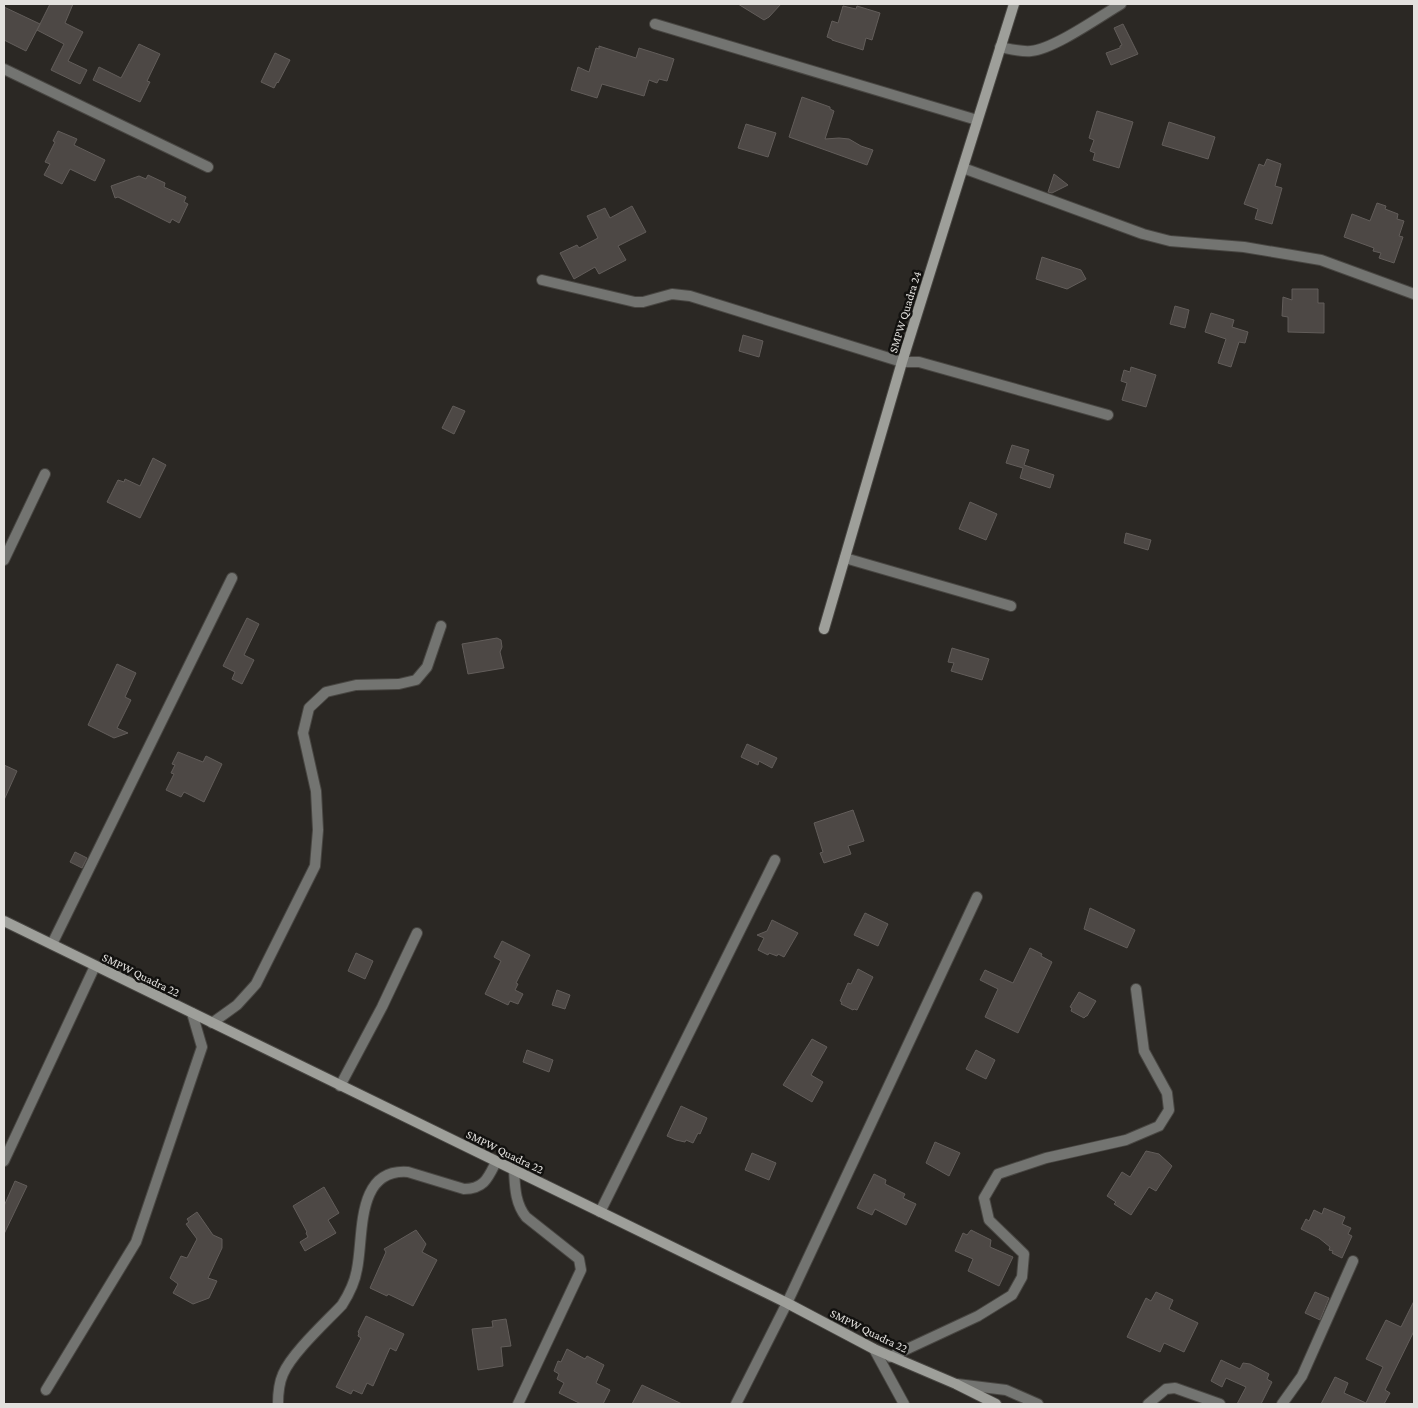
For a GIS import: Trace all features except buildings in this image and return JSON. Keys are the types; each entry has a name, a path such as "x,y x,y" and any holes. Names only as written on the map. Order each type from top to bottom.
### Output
{"street":[{"name":"SMPW Quadra 24","path":"824,628 902,362 1014,4"},
{"path":"1000,47 1026,51 1041,49 1057,42 1121,4"},
{"path":"655,24 977,120"},
{"path":"4,69 208,167"},
{"path":"963,168 1143,234 1170,241 1244,247 1321,260 1414,294"},
{"path":"542,280 627,301 643,302 672,294 690,296 902,362 920,362 1108,415"},
{"path":"4,560 45,474"},
{"path":"845,558 1011,606"},
{"path":"52,944 232,578"},
{"path":"212,1023 237,1005 256,984 315,866 318,830 316,791 303,733 309,708 326,692 356,685 399,684 416,680 427,667 441,626"},
{"path":"600,1212 775,860"},
{"path":"736,1404 787,1303 977,897"},
{"name":"SMPW Quadra 22","path":"4,921 787,1303 890,1357 956,1384 996,1404"},
{"path":"340,1086 382,1007 417,933"},
{"path":"4,1161 95,966"},
{"path":"890,1357 978,1316 1012,1295 1022,1277 1024,1254 989,1220 984,1198 998,1174 1046,1158 1126,1140 1159,1126 1169,1110 1167,1093 1144,1051 1136,989"},
{"path":"46,1390 136,1242 202,1047 192,1013"},
{"path":"278,1404 280,1382 284,1371 292,1359 348,1296 357,1270 365,1206 379,1182 389,1174 399,1171 464,1189 472,1189 482,1185 496,1162"},
{"path":"514,1170 516,1193 521,1211 578,1259 581,1270 518,1404"},
{"path":"1282,1404 1302,1376 1353,1261"},
{"path":"874,1349 904,1404"},
{"path":"956,1384 1006,1390 1038,1404"},
{"path":"1148,1404 1166,1389 1175,1388 1220,1404"}]}
